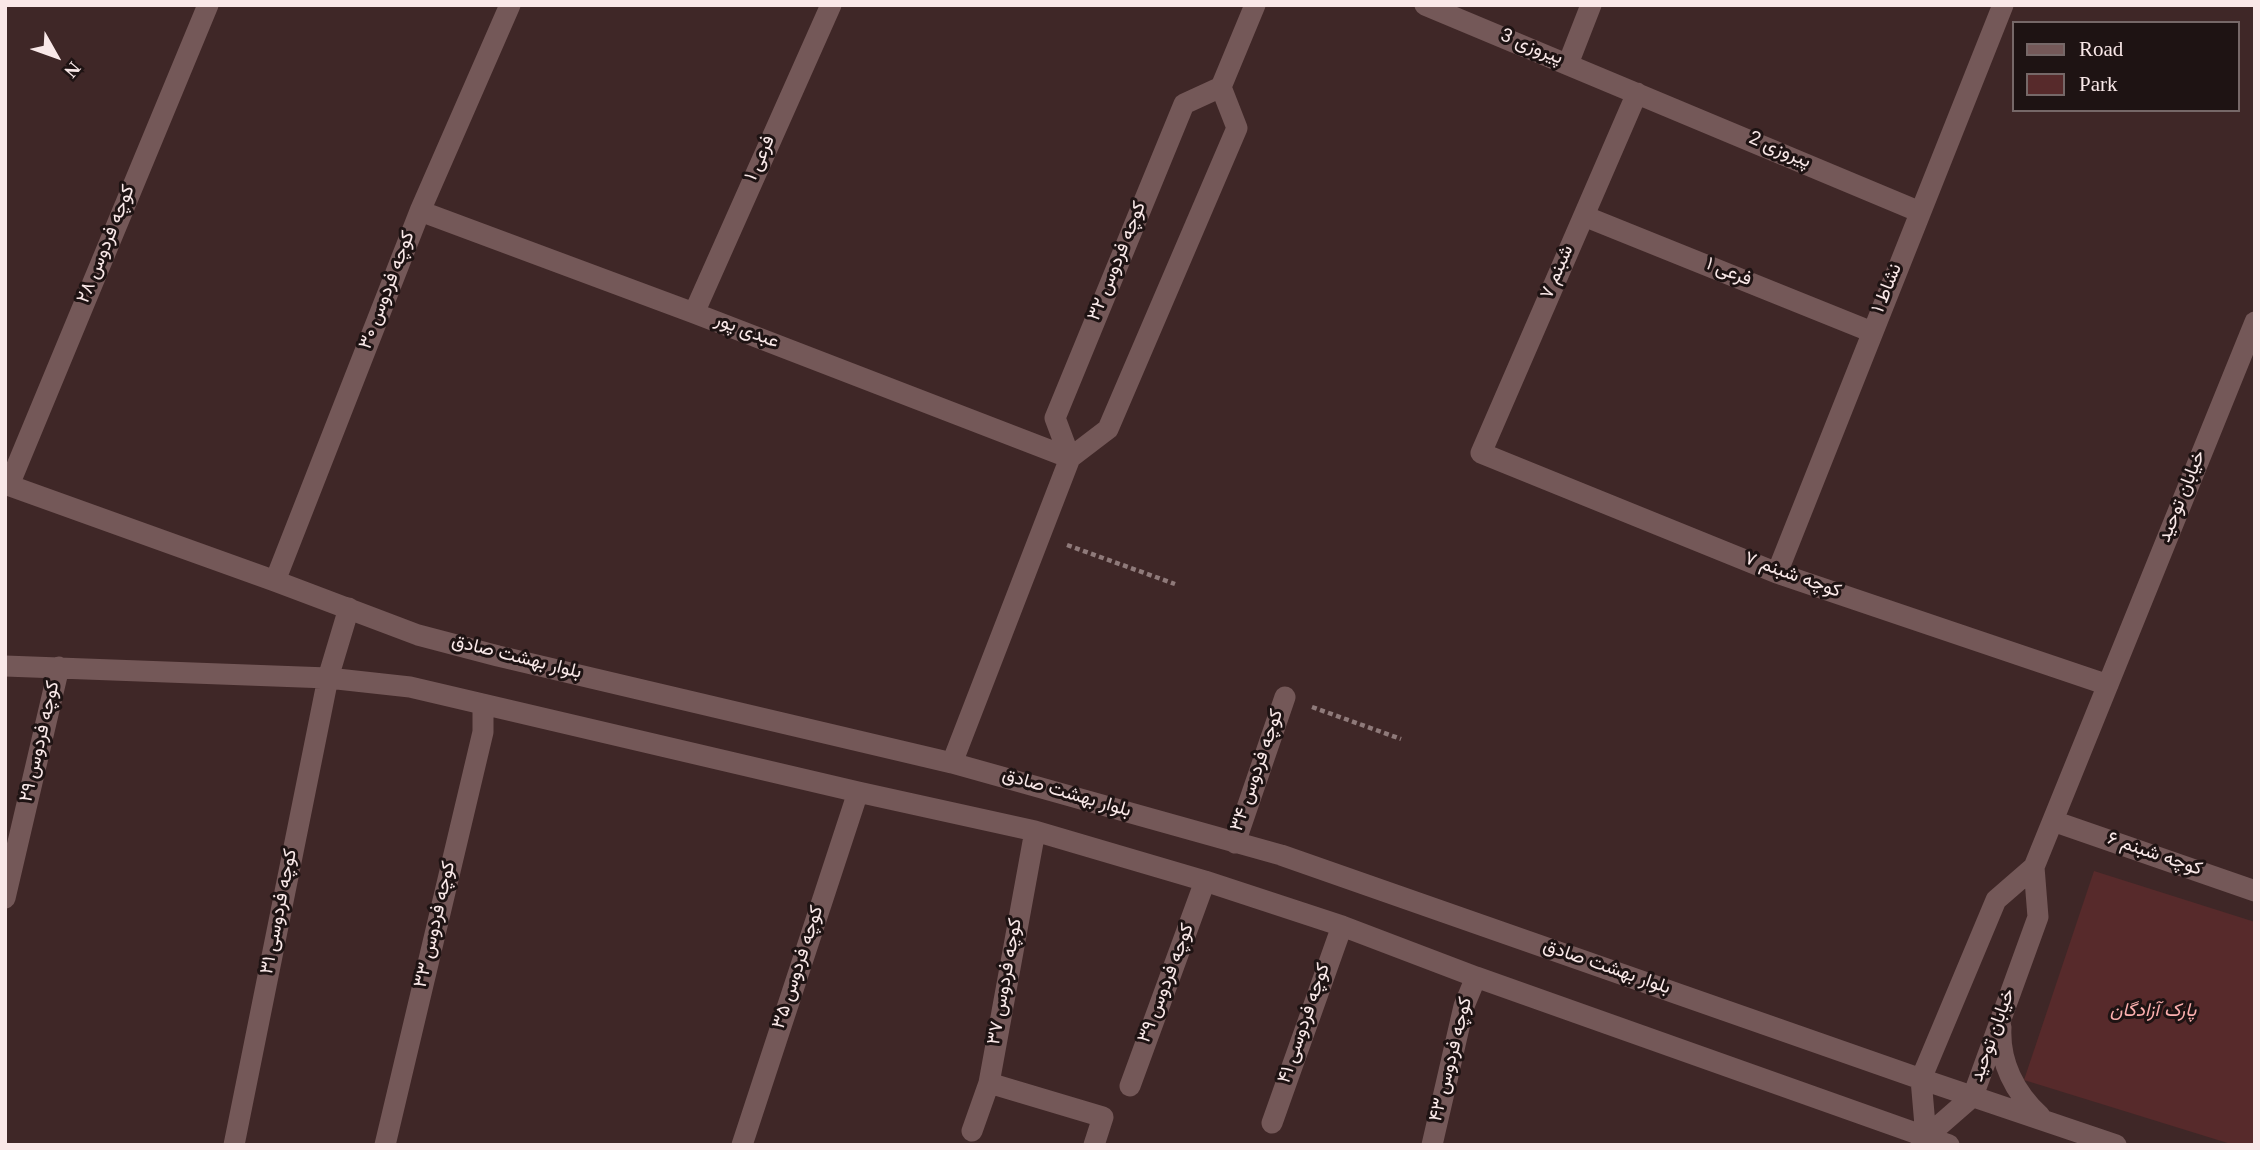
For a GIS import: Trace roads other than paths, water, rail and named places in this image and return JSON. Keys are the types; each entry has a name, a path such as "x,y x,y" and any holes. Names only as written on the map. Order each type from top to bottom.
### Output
{"street":[{"name":"کوچه فردوس ۳۰","path":"275,580 420,211 510,5"},
{"name":"فرعی ۱","path":"694,313 831,5"},
{"path":"952,763 1070,458 1108,429 1237,128 1221,87 1255,5"},
{"name":"پیروزی 3","path":"1425,5 1637,93"},
{"path":"1569,64 1591,5"},
{"name":"نشاط ۱","path":"1777,573 2003,5"},
{"name":"کوچه فردوس ۲۸","path":"7,485 201,7"},
{"name":"کوچه فردوس ۳۲","path":"1070,458 1055,418 1184,104 1221,87"},
{"name":"پیروزی 2","path":"1637,93 1920,212"},
{"name":"شبنم ۷","path":"1480,453 1637,93"},
{"name":"عبدی پور","path":"420,211 1070,458"},
{"name":"فرعی ۱","path":"1584,216 1872,332"},
{"name":"خیابان توحید","path":"1924,1141 1921,1079 1996,900 2034,867 2255,322"},
{"name":"کوچه شبنم ۷","path":"1480,453 1777,573 2108,685"},
{"name":"بلوار بهشت صادق","path":"7,485 275,580 418,635 952,763 1281,855 2116,1145"},
{"name":"کوچه فردوسی ۳۱","path":"234,1145 328,678 349,608"},
{"path":"5,666 328,678 410,687 1035,831 1205,881 1342,926 1924,1141 1950,1145"},
{"name":"کوچه فردوس ۲۹","path":"5,898 59,667"},
{"name":"کوچه فردوس ۳۴","path":"1235,843 1285,697"},
{"name":"کوچه فردوس ۳۳","path":"385,1145 483,732 483,704"},
{"name":"کوچه فردوس ۳۵","path":"742,1145 858,792"},
{"name":"کوچه شبنم ۶","path":"2053,821 2255,891"},
{"name":"کوچه فردوس ۳۷","path":"972,1131 989,1083 1035,831"},
{"name":"خیابان توحید","path":"1924,1141 1973,1096 2038,916 2034,867"},
{"name":"کوچه فردوس ۳۹","path":"1130,1086 1205,881"},
{"name":"کوچه فردوسی ۴۱","path":"1272,1123 1342,926"},
{"name":"کوچه فردوس ۴۳","path":"1432,1145 1464,1006 1476,976"},
{"path":"2002,1015 2003,1053 2008,1071 2017,1090 2044,1120"},
{"path":"989,1083 1102,1117 1094,1145"}],"park label":[{"name":"پارک آزادگان","path":"2153,1013"}]}
